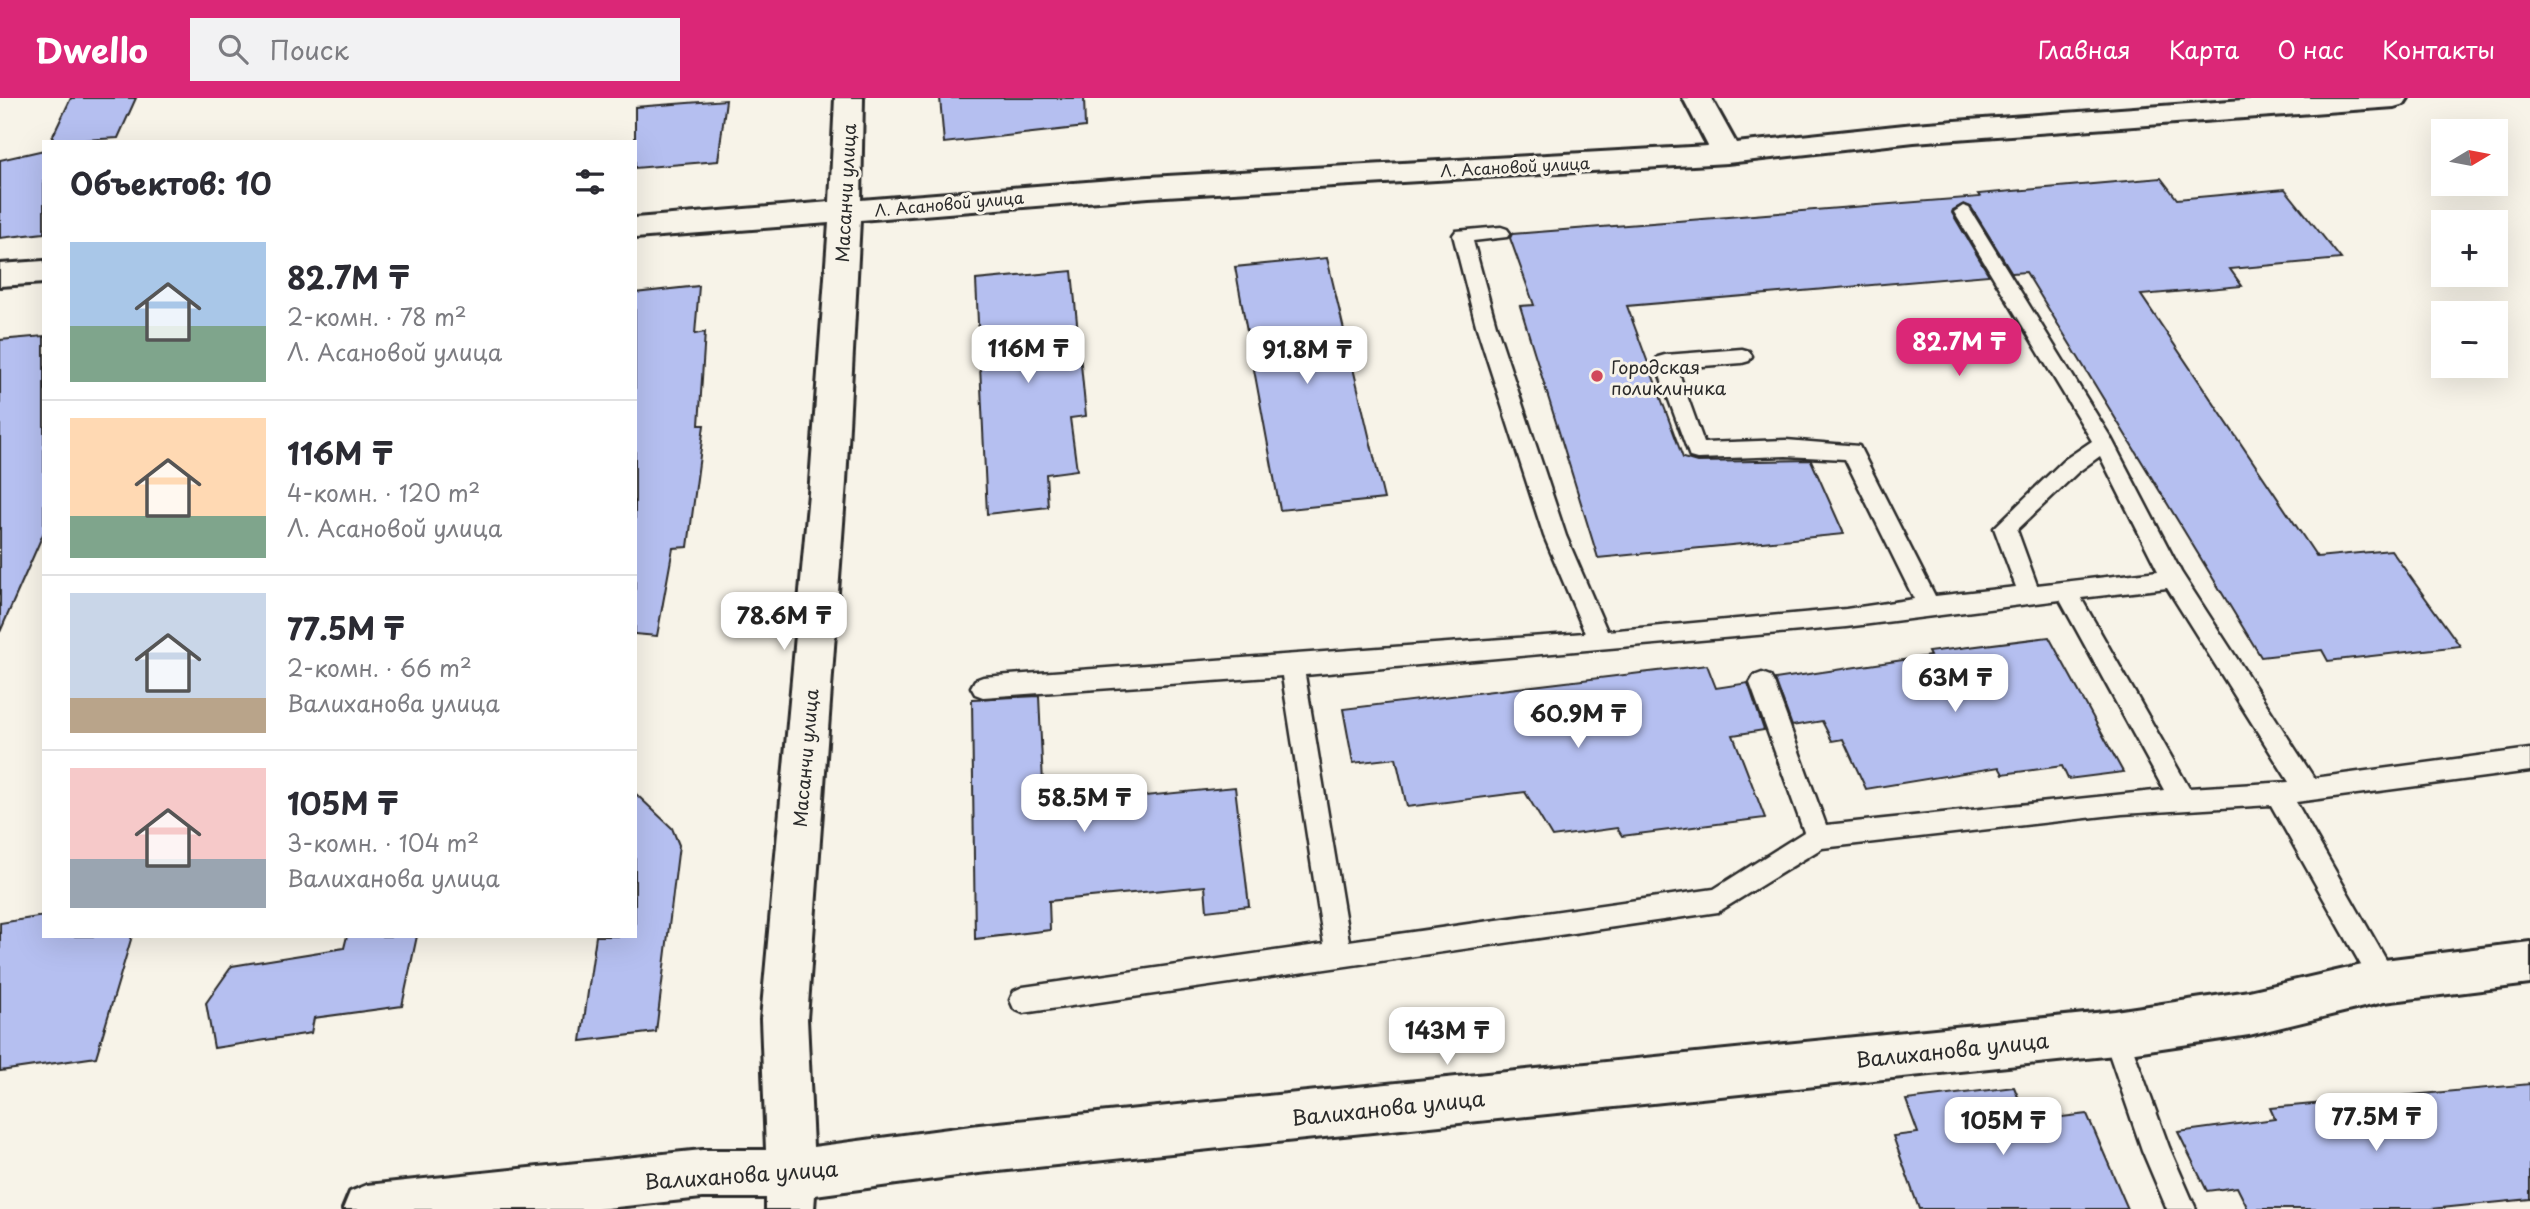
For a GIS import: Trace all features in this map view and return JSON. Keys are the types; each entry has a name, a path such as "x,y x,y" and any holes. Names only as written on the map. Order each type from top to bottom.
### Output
{"street":[{"name":"Масанчи улица","path":"791,1192 784,1019 828,482 845,212 849,98"},
{"path":"1697,98 1727,154"},
{"name":"Л. Асановой улица","path":"637,228 1149,187 1727,154 1914,133 2394,98"},
{"path":"0,275 42,272"},
{"name":"Валиханова улица","path":"368,1209 702,1174 791,1192 979,1149 2115,1032 2249,1013 2384,981 2530,963"}],"lane":[{"path":"1963,212 2104,443 2174,578 2308,790"},
{"path":"1501,233 1462,236 1486,325 1555,536 1600,641"},
{"path":"1742,356 1665,362 1697,451 1786,448 1852,452 1929,606"},
{"path":"2030,595 2005,527 2071,466 2104,443"},
{"path":"983,687 1600,641 1846,618 2174,578"},
{"path":"2066,591 2183,800"},
{"path":"1292,666 1338,954"},
{"path":"1762,683 1818,837"},
{"path":"1023,1000 1718,900 1818,837 2122,803 2278,794 2530,760"},
{"path":"2278,794 2384,981"},
{"path":"2115,1032 2156,1150 2182,1209"}],"building":[{"path":"71,98 136,98 118,138 51,140"},
{"path":"940,98 1084,98 1085,127 944,143"},
{"path":"726,100 718,161 637,168 635,107"},
{"path":"42,150 42,233 0,238 0,160"},
{"path":"2161,178 2177,199 2285,189 2341,259 2230,269 2242,286 2141,295 2317,557 2391,550 2460,646 2328,661 2322,650 2261,657 2026,272 2012,273 1971,207 1964,204 1952,213 1989,275 1627,306 1683,458 1697,462 1811,460 1844,534 1598,558 1520,306 1534,305 1510,238 1512,234 1980,197 1978,194"},
{"path":"1327,258 1384,499 1280,510 1235,267"},
{"path":"1072,271 1086,416 1070,418 1077,470 1046,474 1048,507 987,514 976,280"},
{"path":"699,286 695,334 705,332 699,425 704,425 688,547 673,548 657,636 637,634 637,293"},
{"path":"42,336 42,537 0,632 0,340"},
{"path":"2049,637 2123,772 2068,779 2062,766 2003,774 1999,767 1866,789 1843,739 1832,741 1822,721 1792,726 1775,679 1930,656 1928,652"},
{"path":"1707,665 1716,688 1748,683 1764,730 1733,735 1765,818 1622,836 1617,828 1552,837 1525,792 1407,807 1396,758 1353,763 1343,709"},
{"path":"1039,696 1044,806 1235,787 1249,906 1207,911 1205,886 1049,901 1050,930 975,939 972,699"},
{"path":"637,795 672,828 679,845 656,1032 581,1041 596,938 637,938"},
{"path":"42,916 42,938 131,938 96,1057 0,1071 0,923"},
{"path":"346,938 417,938 402,1006 314,1018 311,1033 214,1048 206,1003 232,966 344,948"},
{"path":"2530,1084 2530,1199 2431,1209 2248,1209 2237,1187 2207,1191 2178,1132 2275,1119 2270,1108"},
{"path":"2014,1087 2028,1121 2087,1114 2128,1209 1919,1209 1893,1136 1918,1133 1906,1100"}],"place":[{"name":"Городская поликлиника","path":"1597,376"}]}
